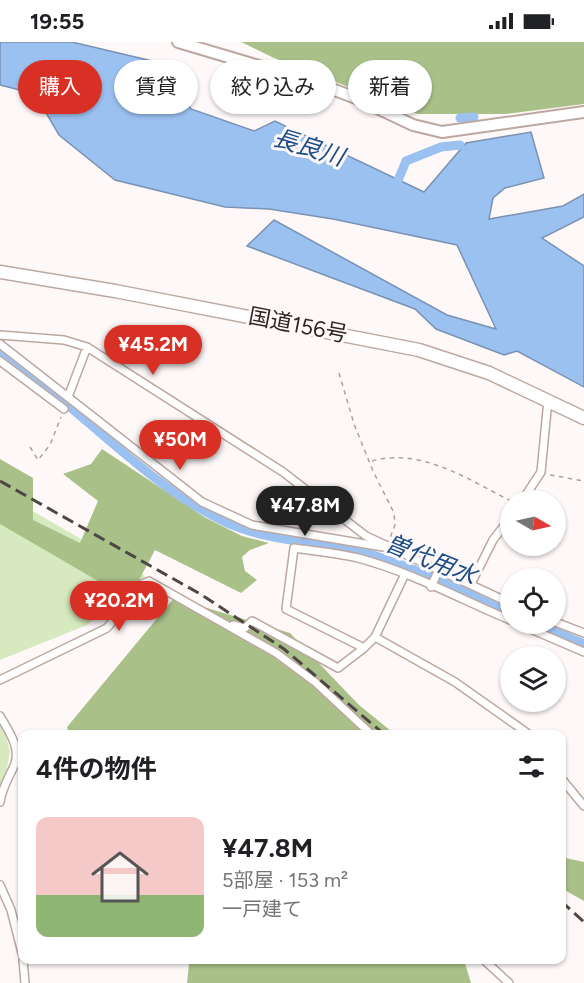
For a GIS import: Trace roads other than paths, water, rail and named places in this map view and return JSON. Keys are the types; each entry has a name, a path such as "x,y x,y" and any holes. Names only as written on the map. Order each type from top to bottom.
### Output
{"highway":[{"name":"国道156号","path":"0,272 138,295 419,350 489,373 584,418"}],"main road":[{"path":"178,42 313,82 422,128 442,132 584,111"}],"street":[{"path":"0,335 64,340 87,347 274,466 366,536 500,614"},
{"path":"0,344 192,496 226,515 277,530 386,547"},
{"path":"68,397 87,347"},
{"path":"0,361 64,409"},
{"path":"529,490 540,473 549,400"},
{"path":"471,584 492,540 500,530"},
{"path":"364,648 286,609 294,548 359,559 405,574 471,584 500,598"},
{"path":"225,623 245,628 252,621 338,668 375,637 405,574"},
{"path":"0,680 107,628 142,584 149,581 276,652 315,682 367,730"},
{"path":"566,626 584,633"},
{"path":"546,634 584,652"},
{"path":"375,637 454,682 523,730"},
{"path":"0,716 14,739 15,763 1,792 0,802"},
{"path":"566,784 584,806"},
{"path":"0,885 11,910 18,937"},
{"path":"23,964 25,983"},
{"path":"488,964 509,983"}],"water":[{"name":"長良川","path":"0,42 72,42 148,60 114,60 114,114 198,114 198,111 254,131 275,121 424,192 466,143 531,132 544,178 505,188 493,198 489,219 563,206 584,194 584,217 542,238 584,266 584,387 517,351 504,355 436,329 415,309 247,246 274,220 447,315 496,329 457,245 333,219 269,209 225,207 115,180 59,135 47,114 102,114 102,60 18,60 18,90 0,85"}],"waterway":[{"path":"460,118 474,117"},
{"path":"394,190 406,161 441,147 460,145"},
{"name":"曽代用水","path":"0,353 29,373 137,464 194,505 225,522 262,534 376,556 427,575 500,608"},
{"name":"曽代用水","path":"560,634 584,644"}],"railway":[{"path":"0,481 202,595 284,649 379,730"},
{"path":"566,906 584,922"}]}
